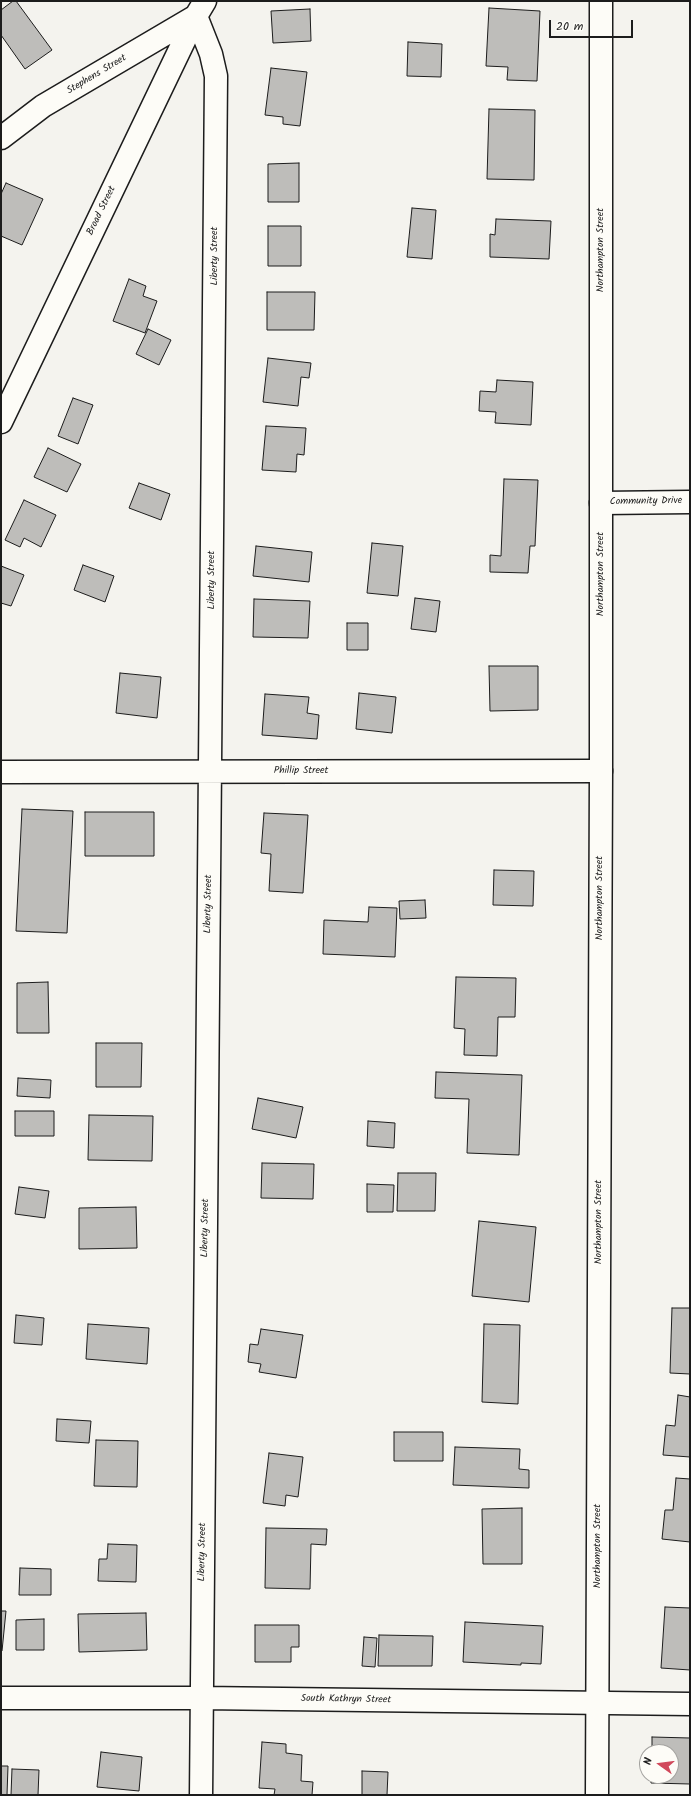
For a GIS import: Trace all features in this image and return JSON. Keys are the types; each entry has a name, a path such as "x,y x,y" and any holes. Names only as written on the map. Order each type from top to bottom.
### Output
{"street":[{"name":"Northampton Street","path":"597,1795 601,771 601,1"},
{"name":"Stephens Street","path":"1,138 43,106 201,8"},
{"name":"Broad Street","path":"1,422 201,8"},
{"name":"Liberty Street","path":"201,8 216,76 201,1795"},
{"name":"Community Drive","path":"601,503 690,502"},
{"name":"Phillip Street","path":"1,772 601,771"},
{"name":"South Kathryn Street","path":"1,1698 202,1698 690,1704"}],"building":[{"path":"13,1 16,1 52,50 25,69 1,35 1,10"},
{"path":"489,8 540,11 537,81 507,80 508,67 486,66"},
{"path":"310,9 311,41 273,43 271,11"},
{"path":"408,42 442,44 441,77 407,76"},
{"path":"271,68 307,72 300,126 283,124 283,117 265,115"},
{"path":"489,109 535,110 534,180 487,179"},
{"path":"299,163 299,202 268,202 268,164"},
{"path":"6,183 43,199 22,245 1,236 1,194"},
{"path":"412,208 436,210 432,259 407,257"},
{"path":"496,219 551,221 549,259 490,257 490,234 495,235"},
{"path":"268,226 301,226 301,266 268,266"},
{"path":"129,279 146,286 143,296 157,301 145,333 113,321"},
{"path":"267,292 315,292 314,330 267,330"},
{"path":"148,329 171,340 159,365 136,354"},
{"path":"268,358 311,363 309,378 301,377 298,406 263,402"},
{"path":"497,380 533,382 531,425 495,423 496,412 479,411 480,391 496,392"},
{"path":"73,398 93,405 78,444 58,436"},
{"path":"266,426 306,428 304,455 297,454 296,472 262,470"},
{"path":"48,448 81,464 67,492 34,477"},
{"path":"504,479 538,480 535,546 530,546 528,573 490,572 490,555 501,556"},
{"path":"139,483 170,494 161,520 129,508"},
{"path":"24,500 56,515 41,547 24,538 20,547 5,540"},
{"path":"372,543 403,546 398,596 367,593"},
{"path":"256,546 312,552 309,582 253,576"},
{"path":"83,565 114,576 105,602 74,590"},
{"path":"1,566 24,575 11,606 1,603"},
{"path":"415,598 440,601 436,632 411,629"},
{"path":"254,599 310,601 308,638 253,637"},
{"path":"347,623 368,623 368,650 347,650"},
{"path":"489,666 538,666 538,710 490,711"},
{"path":"120,673 161,677 157,718 116,713"},
{"path":"359,693 396,697 392,733 356,729"},
{"path":"265,694 309,697 307,713 319,715 317,739 262,735"},
{"path":"22,809 73,811 67,933 16,931"},
{"path":"85,812 154,812 154,856 85,856"},
{"path":"264,813 308,815 303,893 269,891 271,854 261,853"},
{"path":"494,870 534,871 533,906 493,905"},
{"path":"425,900 426,918 400,919 399,901"},
{"path":"369,907 397,908 395,957 323,954 324,920 368,922"},
{"path":"456,977 516,978 515,1017 498,1017 497,1056 464,1055 465,1029 454,1028"},
{"path":"48,982 49,1033 17,1033 17,983"},
{"path":"96,1043 142,1043 141,1087 96,1087"},
{"path":"436,1072 522,1075 519,1155 467,1153 469,1099 435,1098"},
{"path":"18,1078 51,1080 50,1098 17,1096"},
{"path":"258,1098 303,1107 296,1138 252,1129"},
{"path":"15,1111 54,1111 54,1136 15,1136"},
{"path":"89,1115 153,1116 152,1161 88,1160"},
{"path":"368,1121 395,1123 394,1148 367,1146"},
{"path":"262,1163 314,1164 313,1199 261,1198"},
{"path":"398,1173 436,1173 435,1211 397,1211"},
{"path":"367,1184 394,1185 393,1212 367,1212"},
{"path":"19,1187 49,1191 45,1218 15,1214"},
{"path":"136,1207 137,1248 79,1249 79,1208"},
{"path":"479,1221 536,1227 529,1302 472,1296"},
{"path":"672,1308 690,1308 690,1374 670,1373"},
{"path":"16,1315 44,1318 42,1345 14,1343"},
{"path":"88,1324 149,1328 147,1364 86,1359"},
{"path":"484,1324 520,1325 518,1404 482,1402"},
{"path":"261,1329 303,1335 296,1378 259,1372 261,1364 248,1362 250,1344 258,1345"},
{"path":"678,1395 690,1397 690,1457 663,1455 666,1425 675,1426"},
{"path":"57,1419 91,1421 89,1443 56,1441"},
{"path":"394,1432 443,1432 443,1461 394,1461"},
{"path":"96,1440 138,1441 137,1487 94,1486"},
{"path":"455,1447 520,1449 519,1469 529,1470 529,1488 453,1485"},
{"path":"269,1453 303,1457 298,1497 286,1495 285,1506 263,1503"},
{"path":"676,1478 690,1479 690,1542 662,1539 665,1510 673,1510"},
{"path":"522,1508 522,1564 483,1564 482,1509"},
{"path":"266,1528 327,1529 326,1545 311,1544 310,1589 265,1588"},
{"path":"108,1544 137,1545 136,1582 98,1581 99,1559 107,1559"},
{"path":"20,1568 51,1569 51,1595 19,1595"},
{"path":"665,1607 690,1608 690,1670 661,1668"},
{"path":"1,1611 6,1611 2,1651 1,1651"},
{"path":"146,1613 147,1650 79,1652 78,1614"},
{"path":"44,1619 44,1650 16,1650 16,1620"},
{"path":"465,1622 543,1626 541,1664 521,1663 521,1665 463,1662"},
{"path":"255,1625 299,1625 299,1647 291,1647 291,1662 255,1662"},
{"path":"379,1635 433,1636 432,1666 378,1666"},
{"path":"364,1637 377,1638 375,1667 362,1666"},
{"path":"652,1737 690,1738 690,1784 679,1784 679,1744 652,1744"},
{"path":"262,1742 286,1744 286,1753 302,1755 301,1781 313,1782 312,1795 274,1795 275,1789 259,1788"},
{"path":"101,1752 142,1757 139,1791 97,1787"},
{"path":"1,1766 8,1766 7,1795 1,1795"},
{"path":"12,1769 39,1770 38,1795 11,1795"},
{"path":"362,1771 388,1772 387,1795 362,1795"}]}
